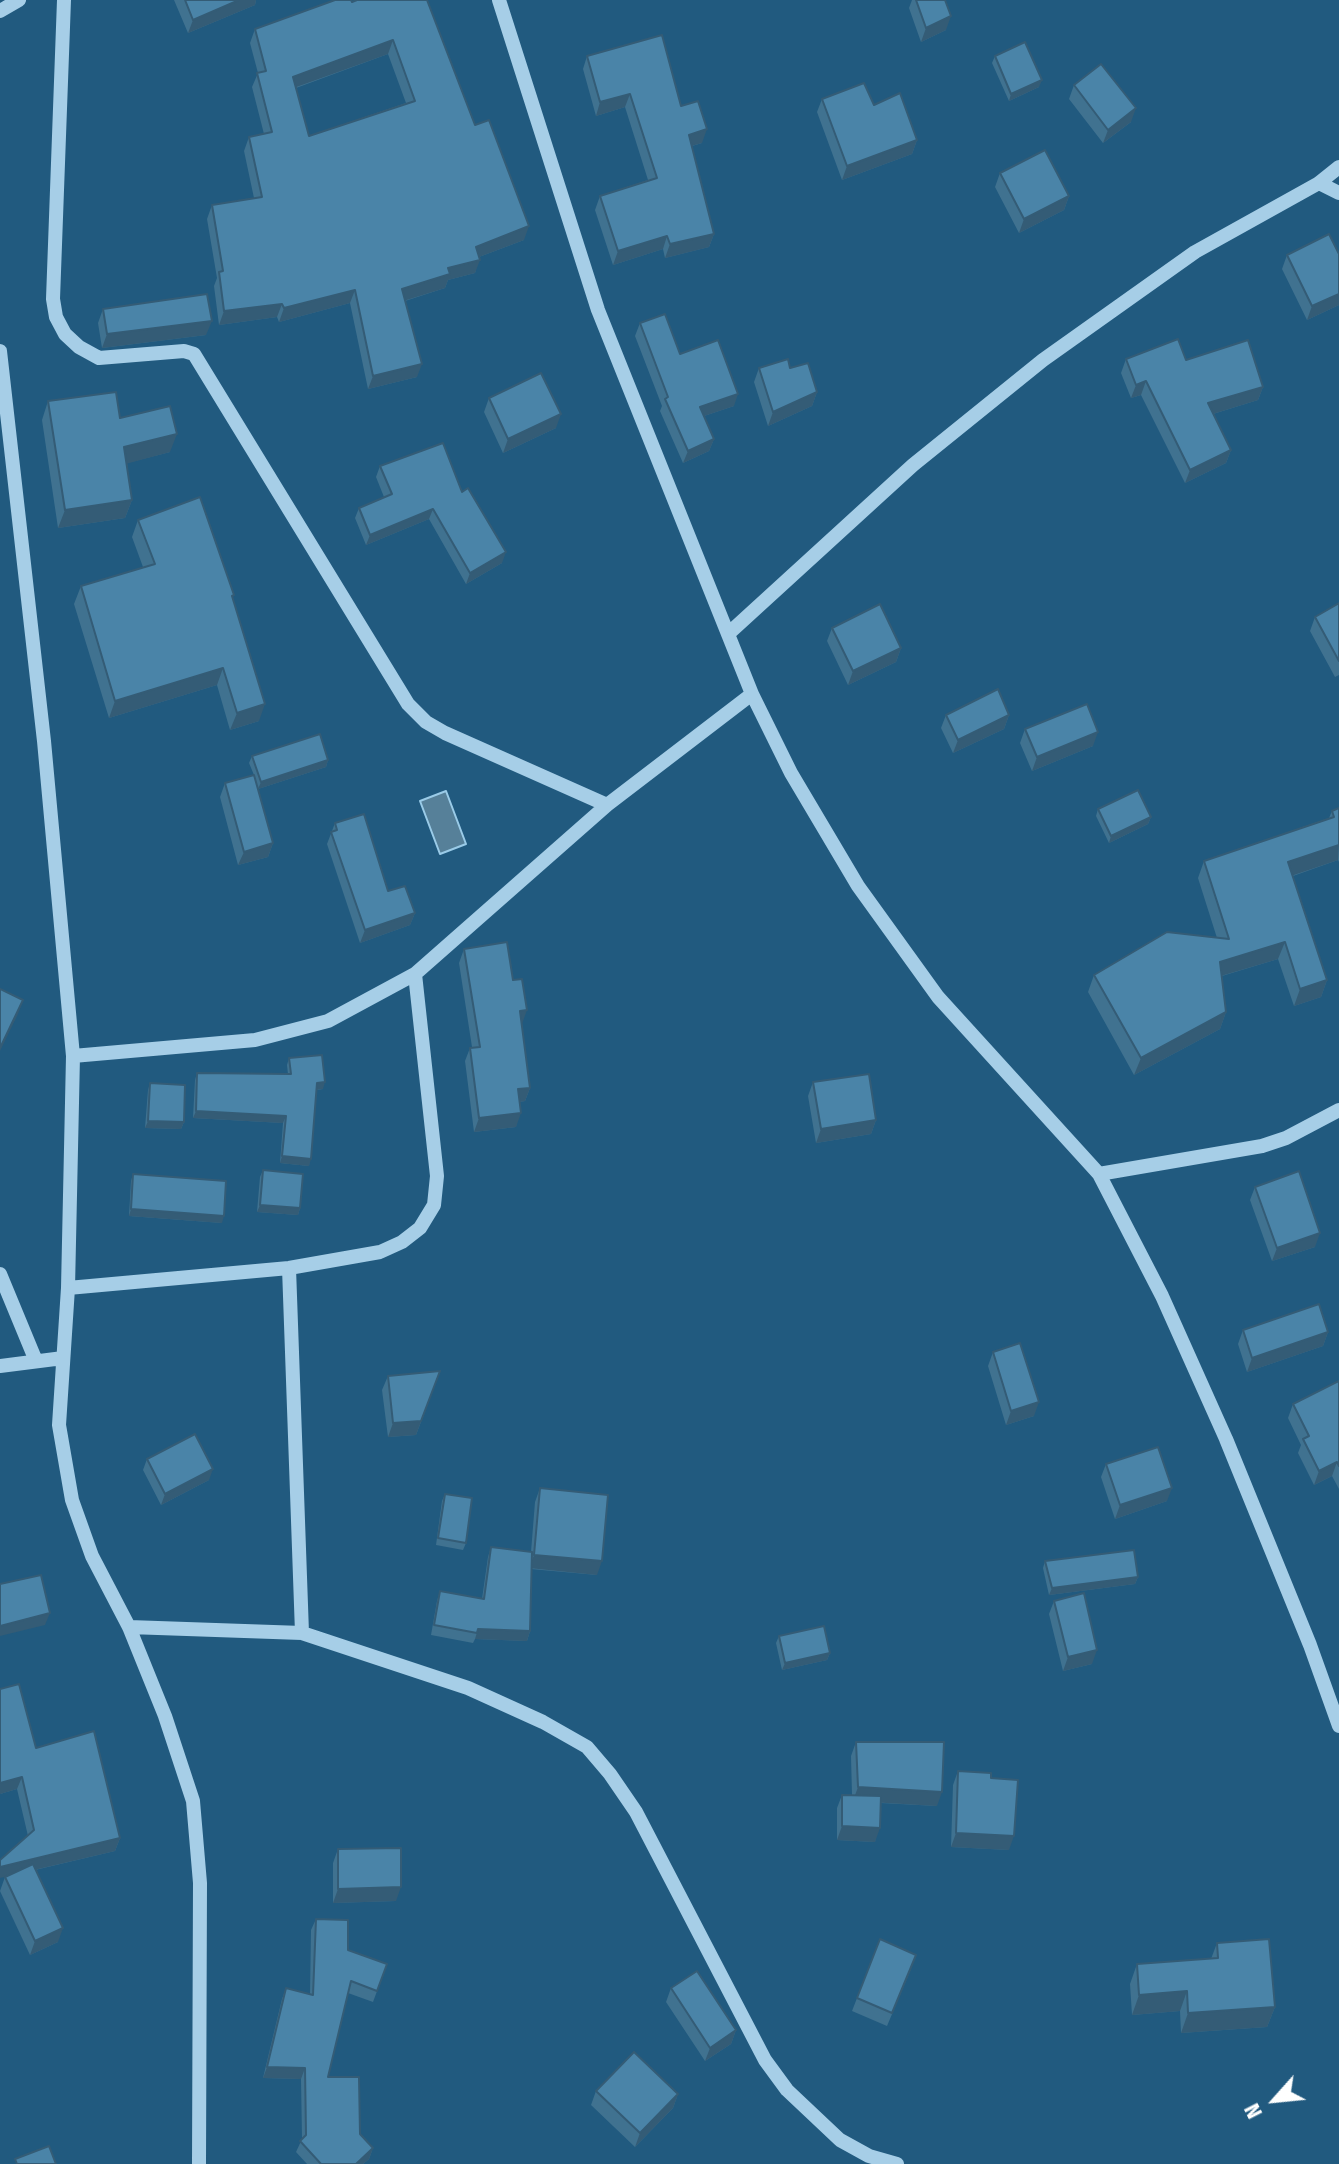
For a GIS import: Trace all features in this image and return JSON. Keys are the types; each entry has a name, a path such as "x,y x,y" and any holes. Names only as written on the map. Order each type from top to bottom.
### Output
{"street":[{"path":"0,11 19,0"},
{"path":"64,0 53,299 56,317 65,334 79,347 99,358 184,351 194,354 408,704 426,722 445,733 607,805"},
{"path":"499,0 598,310 752,694 791,773 858,886 938,997 1099,1174 1162,1296 1226,1439 1310,1645 1339,1726"},
{"path":"728,634 913,465 1043,360 1195,252 1319,183 1339,167"},
{"path":"1319,183 1339,193"},
{"path":"0,351 44,741 73,1056 68,1288 59,1425 72,1500 92,1556 129,1627 165,1716 193,1801 200,1883 199,2164"},
{"path":"73,1056 255,1040 328,1021 415,974 607,805 752,694"},
{"path":"68,1288 289,1268 380,1252 402,1242 420,1228 434,1205 437,1176 415,974"},
{"path":"1099,1174 1262,1146 1286,1138 1339,1110"},
{"path":"289,1268 302,1633"},
{"path":"0,1274 36,1361"},
{"path":"0,1366 63,1358"},
{"path":"129,1627 302,1633 468,1688 543,1722 587,1747 636,1812 765,2060 787,2090 840,2140 869,2156 897,2164"}],"water":[{"path":"446,791 466,844 440,854 420,801"}],"building":[{"path":"185,0 239,0 193,20"},
{"path":"335,0 427,0 475,125 489,120 529,226 476,247 480,260 448,268 450,274 402,289 422,364 373,376 355,290 284,308 282,304 224,311 219,272 223,271 212,205 262,197 249,137 272,132 257,73 266,71 255,29","holes":["393,40 415,101 309,136 293,77"]},
{"path":"916,0 945,0 951,16 926,28"},
{"path":"662,35 681,106 698,101 707,129 689,135 714,234 670,244 667,236 618,251 600,196 657,178 630,94 600,102 587,56"},
{"path":"1025,42 1042,80 1011,94 995,56"},
{"path":"1101,64 1136,108 1108,130 1074,85"},
{"path":"864,83 874,105 900,93 917,140 847,166 822,99"},
{"path":"1045,150 1069,196 1024,219 1000,173"},
{"path":"1329,234 1339,254 1339,294 1312,306 1287,255"},
{"path":"207,294 212,321 107,334 103,309"},
{"path":"665,314 680,354 718,340 738,394 700,407 714,439 688,451 665,399 668,397 640,323"},
{"path":"1178,339 1186,360 1248,340 1263,387 1208,403 1231,450 1190,470 1146,381 1136,385 1126,359"},
{"path":"788,359 790,368 808,363 817,392 773,412 759,368"},
{"path":"541,373 561,414 508,439 489,398"},
{"path":"116,392 120,418 170,406 177,434 124,447 132,500 65,510 48,401"},
{"path":"443,443 462,492 468,488 506,552 470,573 433,509 370,535 359,508 392,494 380,466"},
{"path":"200,497 234,595 265,704 237,713 223,668 115,701 81,586 155,564 138,520"},
{"path":"1339,603 1339,661 1315,617"},
{"path":"880,604 901,648 853,671 832,628"},
{"path":"998,689 1009,715 958,740 946,715"},
{"path":"1087,704 1098,732 1037,757 1025,729"},
{"path":"320,734 328,760 261,782 252,756"},
{"path":"254,775 273,843 244,852 225,783"},
{"path":"1138,790 1151,817 1111,836 1098,809"},
{"path":"1339,808 1339,845 1288,862 1327,980 1300,989 1285,942 1220,962 1226,1012 1141,1058 1094,975 1167,932 1229,939 1204,861 1334,817 1332,811"},
{"path":"364,814 388,891 405,886 415,913 365,930 331,832 337,830 335,823"},
{"path":"507,942 513,980 522,979 527,1010 520,1011 530,1088 518,1089 521,1113 479,1118 470,1048 480,1047 464,949"},
{"path":"0,989 23,1000 0,1048"},
{"path":"322,1055 325,1082 317,1083 311,1159 282,1156 286,1116 196,1111 197,1073 291,1074 289,1058"},
{"path":"869,1074 876,1120 821,1129 813,1082"},
{"path":"150,1083 185,1085 184,1122 148,1121"},
{"path":"263,1170 303,1174 300,1208 260,1205"},
{"path":"1299,1171 1320,1233 1277,1248 1255,1187"},
{"path":"133,1174 226,1181 224,1216 131,1209"},
{"path":"1319,1304 1328,1332 1252,1358 1243,1330"},
{"path":"1020,1343 1039,1402 1011,1411 993,1352"},
{"path":"440,1371 421,1421 393,1423 388,1376"},
{"path":"1339,1381 1339,1466 1337,1462 1319,1471 1303,1439 1309,1436 1293,1404"},
{"path":"195,1434 213,1469 165,1494 147,1459"},
{"path":"1158,1447 1172,1488 1120,1505 1106,1464"},
{"path":"540,1488 608,1495 602,1561 534,1555"},
{"path":"445,1494 472,1498 466,1543 438,1538"},
{"path":"491,1547 532,1552 530,1631 478,1629 477,1633 434,1625 440,1591 484,1599"},
{"path":"1134,1550 1138,1577 1052,1588 1045,1561"},
{"path":"41,1575 50,1613 0,1626 0,1584"},
{"path":"1084,1593 1097,1650 1068,1657 1054,1601"},
{"path":"824,1626 830,1653 785,1663 779,1636"},
{"path":"19,1684 36,1748 94,1731 120,1838 0,1867 0,1860 34,1830 22,1777 0,1783 0,1689"},
{"path":"856,1742 944,1742 942,1792 858,1787"},
{"path":"958,1771 991,1773 991,1778 1018,1780 1014,1836 956,1833"},
{"path":"842,1795 881,1796 880,1828 842,1826"},
{"path":"401,1848 401,1887 338,1889 338,1849"},
{"path":"33,1864 63,1928 35,1941 5,1877"},
{"path":"316,1919 348,1920 348,1950 387,1964 377,1991 351,1981 328,2077 359,2077 360,2134 373,2148 356,2164 321,2164 300,2141 306,2135 305,2068 267,2067 286,1988 313,1995"},
{"path":"880,1939 916,1955 892,2013 857,1998"},
{"path":"1269,1939 1275,2007 1188,2013 1187,1991 1139,1995 1137,1964 1218,1958 1217,1943"},
{"path":"697,1971 736,2030 710,2048 671,1988"},
{"path":"634,2052 678,2094 640,2133 596,2091"},
{"path":"49,2146 56,2164 17,2164 15,2159"}]}
